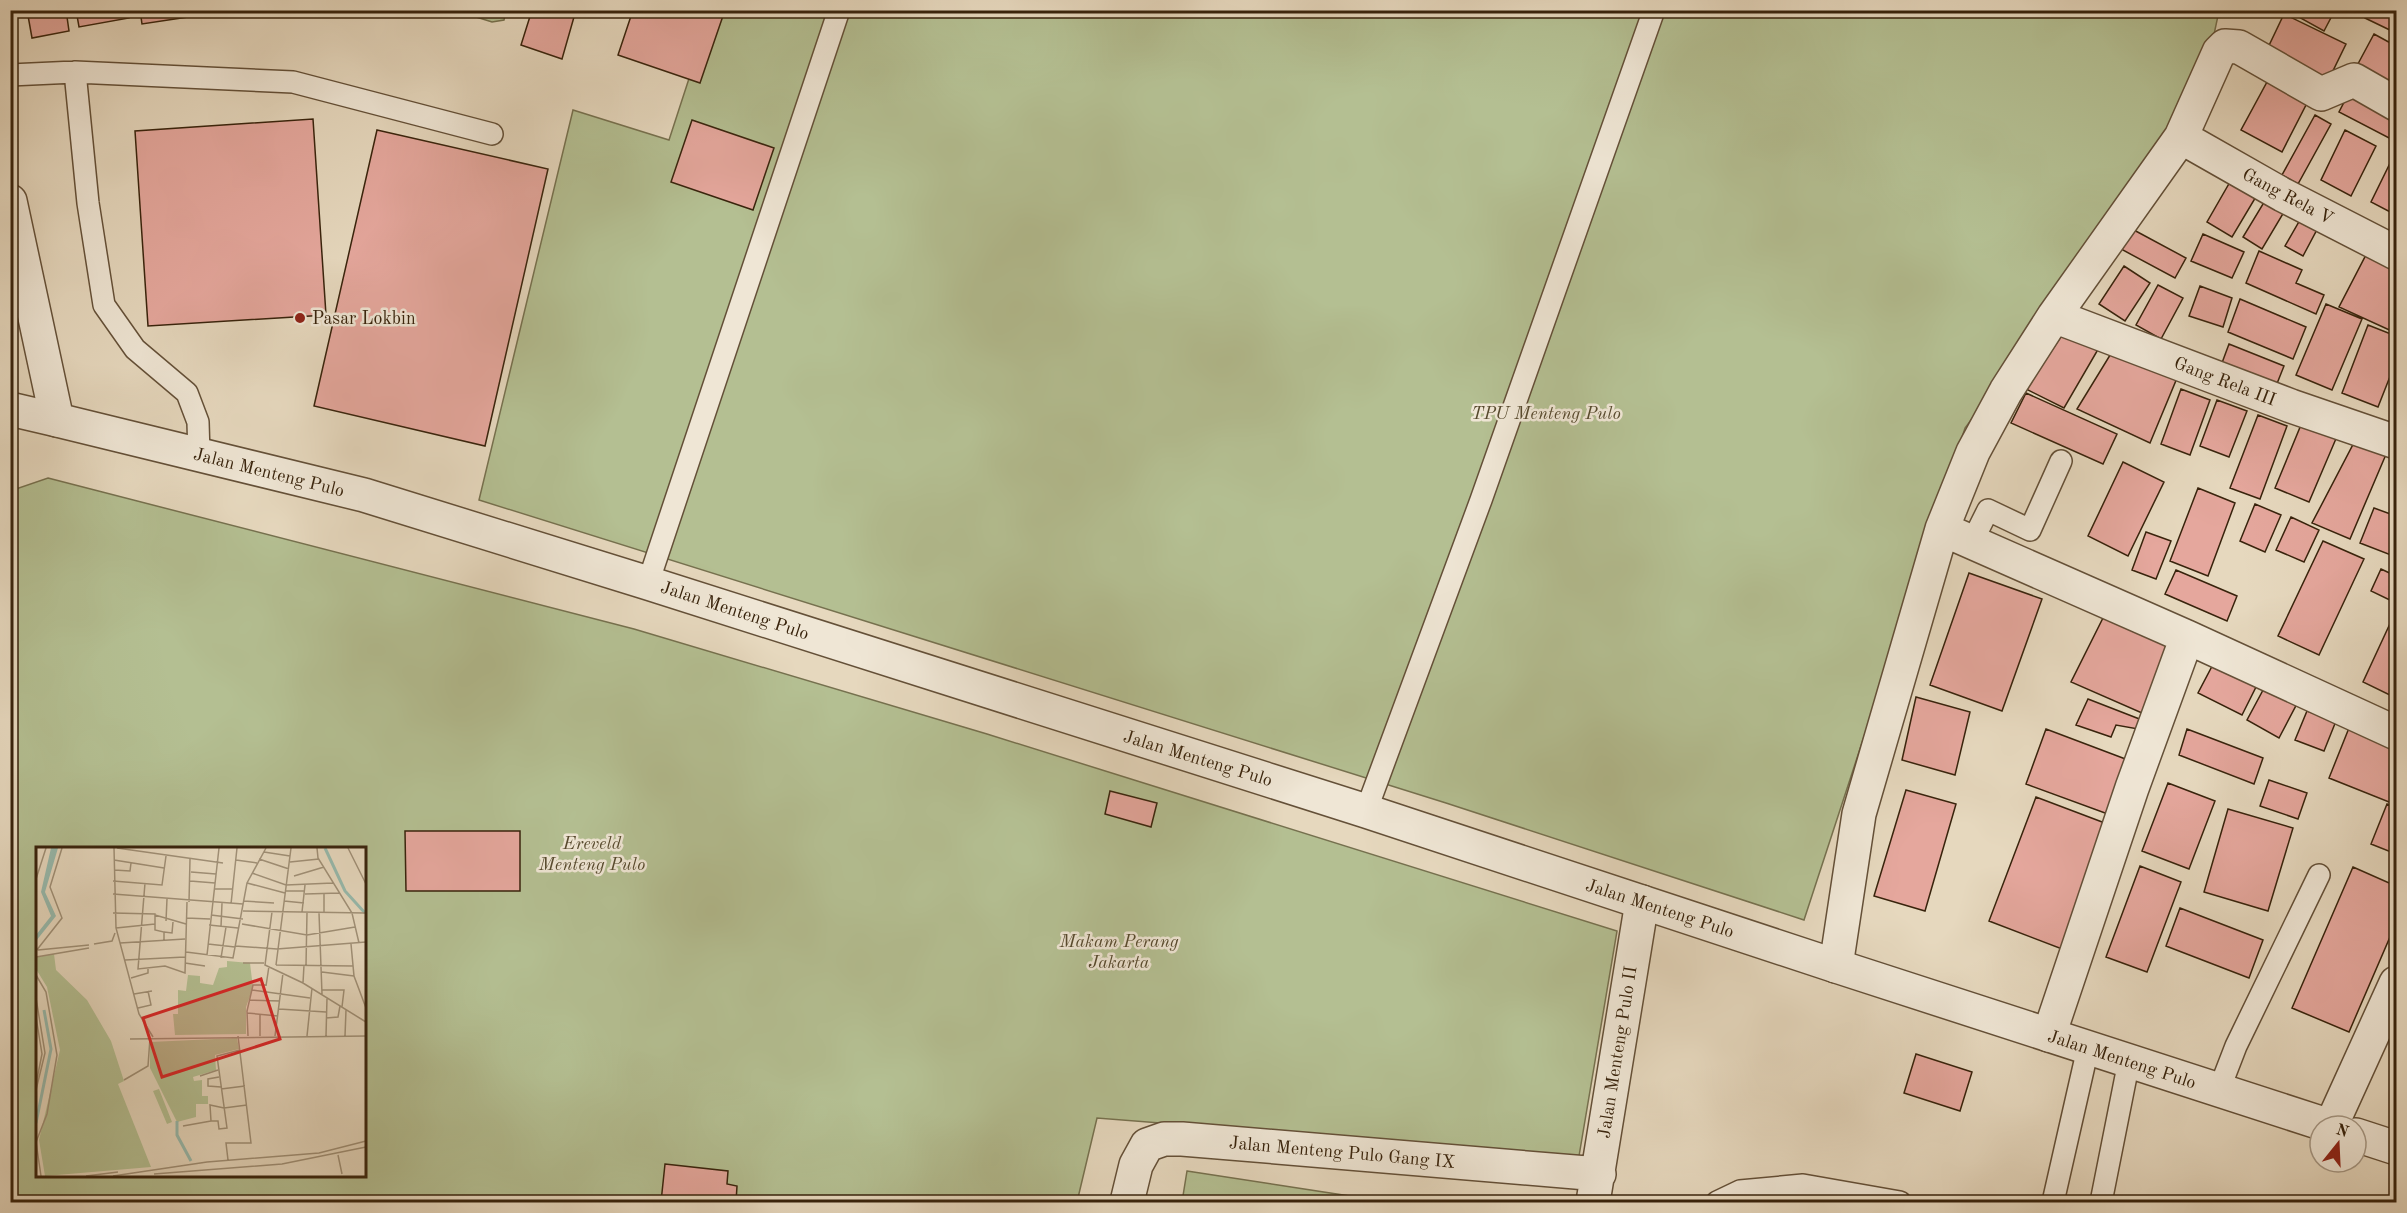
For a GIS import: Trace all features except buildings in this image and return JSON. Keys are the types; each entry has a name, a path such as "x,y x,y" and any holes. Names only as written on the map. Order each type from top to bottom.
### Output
{"street":[{"path":"1836,966 1859,814 1942,529 1973,452 2006,391 2054,316 2181,138 2219,52 2225,46 2239,47 2321,94 2354,80 2397,104"},
{"name":"Gang Rela V","path":"2181,138 2283,195 2394,248"},
{"path":"10,201 57,420"},
{"name":"Gang Rela III","path":"2054,316 2291,406 2397,442"},
{"name":"Jalan Menteng Pulo","path":"13,412 57,420 364,495 1366,811 2308,1119"},
{"path":"1942,529 2397,733"},
{"path":"2049,1035 2132,788 2187,637"},
{"name":"Jalan Menteng Pulo II","path":"1596,1188 1642,902"},
{"path":"2336,1114 2397,983"},
{"name":"Jalan Menteng Pulo Gang IX","path":"1127,1203 1136,1165 1147,1145 1164,1139 1182,1139 1596,1188"},
{"path":"2368,1139 2397,1148"}],"lane":[{"path":"648,583 839,10"},
{"path":"1366,811 1481,500 1654,10"},
{"path":"10,75 75,72 293,82 492,134"},
{"path":"75,72 88,203 104,305 135,349 187,393 198,422 199,455"},
{"path":"1972,542 1988,510 2030,530 2061,461"},
{"path":"2219,1090 2236,1046 2319,875"},
{"path":"2053,1203 2088,1048"},
{"path":"2100,1203 2129,1061"},
{"path":"1718,1203 1740,1191 1803,1185 1900,1203"}],"green space":[{"path":"506,10 504,20 492,22 457,11"},
{"name":"TPU Menteng Pulo","path":"711,11 2219,11 2196,119 1965,428 1804,920 1446,803 479,500 573,110 669,140"},
{"name":"Ereveld Menteng Pulo","path":"48,478 634,629 987,734 1617,931 1579,1156 1097,1118 1077,1202 11,1202 10,491"},
{"path":"1187,1171 1382,1201 1382,1202 1182,1202"}],"place":[{"name":"Pasar Lokbin","path":"300,318"}],"park label":[{"name":"Makam Perang Jakarta","path":"1119,951"}]}
